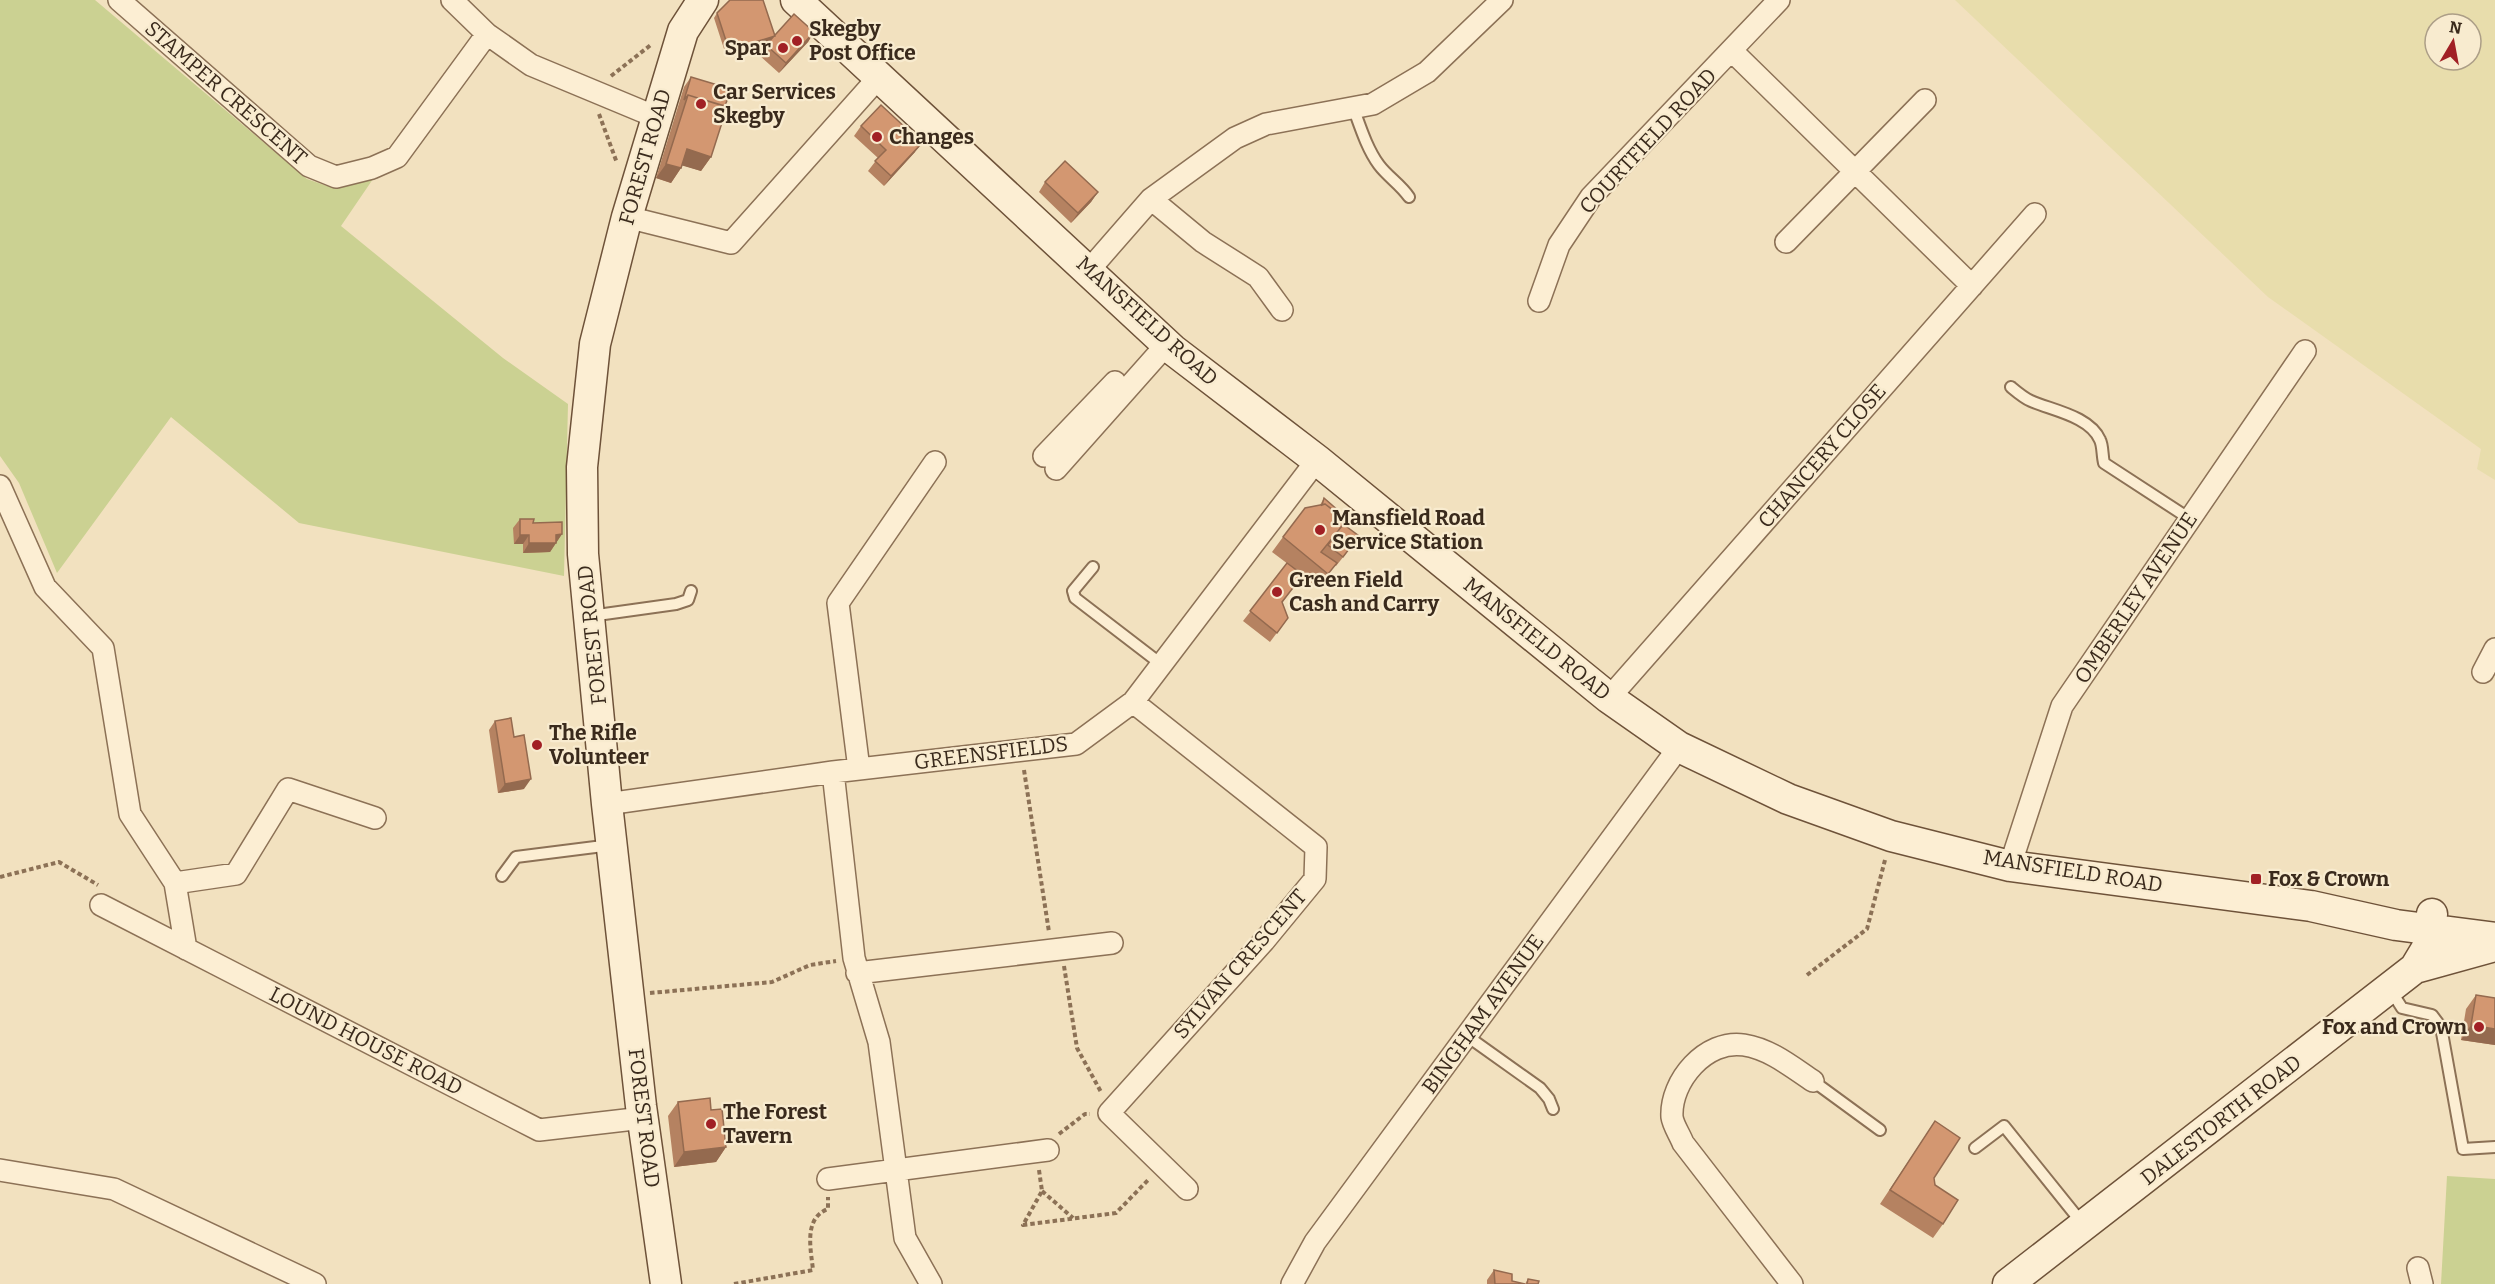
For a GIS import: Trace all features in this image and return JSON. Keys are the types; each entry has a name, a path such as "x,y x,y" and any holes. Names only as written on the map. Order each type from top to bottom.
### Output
{"main road":[{"name":"FOREST ROAD","path":"666,1284 643,1118 607,804 596,759 590,616 583,554 582,468 595,344 627,217 683,31 702,0"},
{"name":"MANSFIELD ROAD","path":"796,0 1163,340 1317,460 1609,698 1678,747 1788,799 1891,836 2010,866 2311,906 2396,925 2431,922 2495,922"},
{"name":"MANSFIELD ROAD","path":"2431,922 2495,938"},
{"name":"DALESTORTH ROAD","path":"2008,1284 2415,968 2427,948 2431,922"},
{"path":"2415,968 2495,946"}],"street":[{"name":"STAMPER CRESCENT","path":"119,0 309,166 336,177 372,168 397,157 487,34"},
{"path":"453,0 487,34 531,65 656,117"},
{"path":"1089,270 1151,199 1235,138 1266,124 1372,104 1427,72 1502,0"},
{"name":"COURTFIELD ROAD","path":"1539,301 1559,245 1591,197 1779,0"},
{"name":"COURTFIELD ROAD","path":"1732,51 1972,286"},
{"path":"627,217 730,243 879,77"},
{"path":"1786,242 1925,100"},
{"path":"1151,199 1203,242 1258,277 1281,310"},
{"name":"CHANCERY CLOSE","path":"1609,698 2035,214"},
{"path":"1050,463 1163,340"},
{"name":"OMBERLEY AVENUE","path":"2010,866 2062,706 2305,351"},
{"name":"GREENSFIELDS","path":"607,804 833,772 1076,744 1132,702 1317,460"},
{"path":"859,769 838,603 935,462"},
{"path":"0,486 45,587 103,648 130,814 175,883 186,949"},
{"path":"2483,672 2495,650"},
{"name":"SYLVAN CRESCENT","path":"1108,1113 1264,941 1315,879 1316,847 1132,702"},
{"name":"BINGHAM AVENUE","path":"1292,1284 1315,1242 1678,747"},
{"path":"833,772 856,966 879,1042 904,1238 931,1284"},
{"path":"175,883 236,874 288,789 375,818"},
{"name":"LOUND HOUSE ROAD","path":"101,905 539,1130 643,1118"},
{"path":"856,966 1112,943"},
{"path":"1792,1284 1683,1143 1672,1119 1676,1089 1686,1072 1719,1047 1742,1044 1757,1048 1813,1081"},
{"path":"1108,1113 1187,1189"},
{"path":"828,1179 1042,1150"},
{"path":"0,1170 114,1189 315,1284"}],"lane":[{"path":"1353,107 1367,142 1380,165 1398,182 1409,197"},
{"path":"2011,387 2029,401 2064,411 2096,433 2102,442 2100,452 2104,463 2190,519"},
{"path":"1093,567 1073,591 1075,598 1161,664"},
{"path":"590,616 676,604 688,600 691,591"},
{"path":"502,876 516,857 612,845"},
{"path":"2390,989 2402,1008 2437,1018 2441,1027 2463,1149 2495,1147"},
{"path":"1467,1036 1540,1088 1549,1099 1553,1109"},
{"path":"1813,1081 1880,1130"},
{"path":"1974,1148 2004,1126 2084,1225"}],"path":[{"path":"1021,750 1050,935 1059,940 1077,1048 1108,1113 1085,1114 1054,1138 1047,1139 1042,1150 1042,1191 1023,1225 1116,1213 1162,1165"},
{"path":"1807,975 1867,929 1891,836"},
{"path":"0,877 59,862 101,887 101,905"},
{"path":"629,995 772,982 810,965 856,966"},
{"path":"734,1284 813,1270 810,1229 821,1212 828,1209 828,1179"},
{"path":"1042,1191 1073,1218"}],"shaded area":[{"path":"1955,0 2495,0 2495,480 2477,469 2481,449 2268,297"}],"green space":[{"path":"0,0 95,0 307,179 327,186 373,179 341,226 503,358 568,404 564,576 299,523 171,417 57,573 19,483 0,456"},
{"path":"2447,1176 2495,1179 2495,1284 2441,1284"}],"building":[{"path":"730,0 763,0 775,36 729,50 717,13"},
{"name":"Spar","path":"794,14 814,32 786,63 766,45"},
{"path":"691,77 731,89 725,106 688,95 684,100"},
{"path":"688,95 727,107 711,157 687,149 681,168 666,164"},
{"path":"881,105 922,143 891,176 875,161 886,150 861,126"},
{"path":"1065,161 1098,192 1078,213 1045,182"},
{"path":"1324,498 1340,512 1338,514 1325,504 1322,505"},
{"path":"1325,504 1347,520 1321,552 1337,563 1328,574 1283,537 1305,508"},
{"path":"520,519 534,519 533,523 562,522 562,534 556,535 556,543 529,543 529,535 520,535"},
{"path":"1343,524 1359,536 1343,557 1328,545"},
{"path":"1287,563 1303,575 1282,602 1288,618 1277,633 1250,611"},
{"path":"511,718 514,737 524,735 531,779 505,784 495,721"},
{"path":"2476,995 2495,998 2495,1029 2471,1025"},
{"path":"710,1098 711,1110 722,1109 726,1147 684,1152 678,1102"},
{"path":"1935,1121 1960,1138 1934,1178 1935,1185 1958,1200 1943,1224 1890,1190"},
{"path":"1494,1270 1512,1274 1512,1281 1525,1284 1495,1284"},
{"path":"1528,1279 1539,1281 1538,1284 1527,1284"}],"place":[{"name":"Skegby Post Office","path":"797,41"},
{"name":"Spar","path":"783,48"},
{"name":"Car Services Skegby","path":"701,104"},
{"name":"Changes","path":"877,137"},
{"name":"Mansfield Road Service Station","path":"1320,530"},
{"name":"Green Field Cash and Carry","path":"1277,592"},
{"name":"The Rifle Volunteer","path":"537,745"},
{"name":"Fox & Crown","path":"2256,879"},
{"name":"Fox and Crown","path":"2479,1027"},
{"name":"The Forest Tavern","path":"711,1124"}]}
